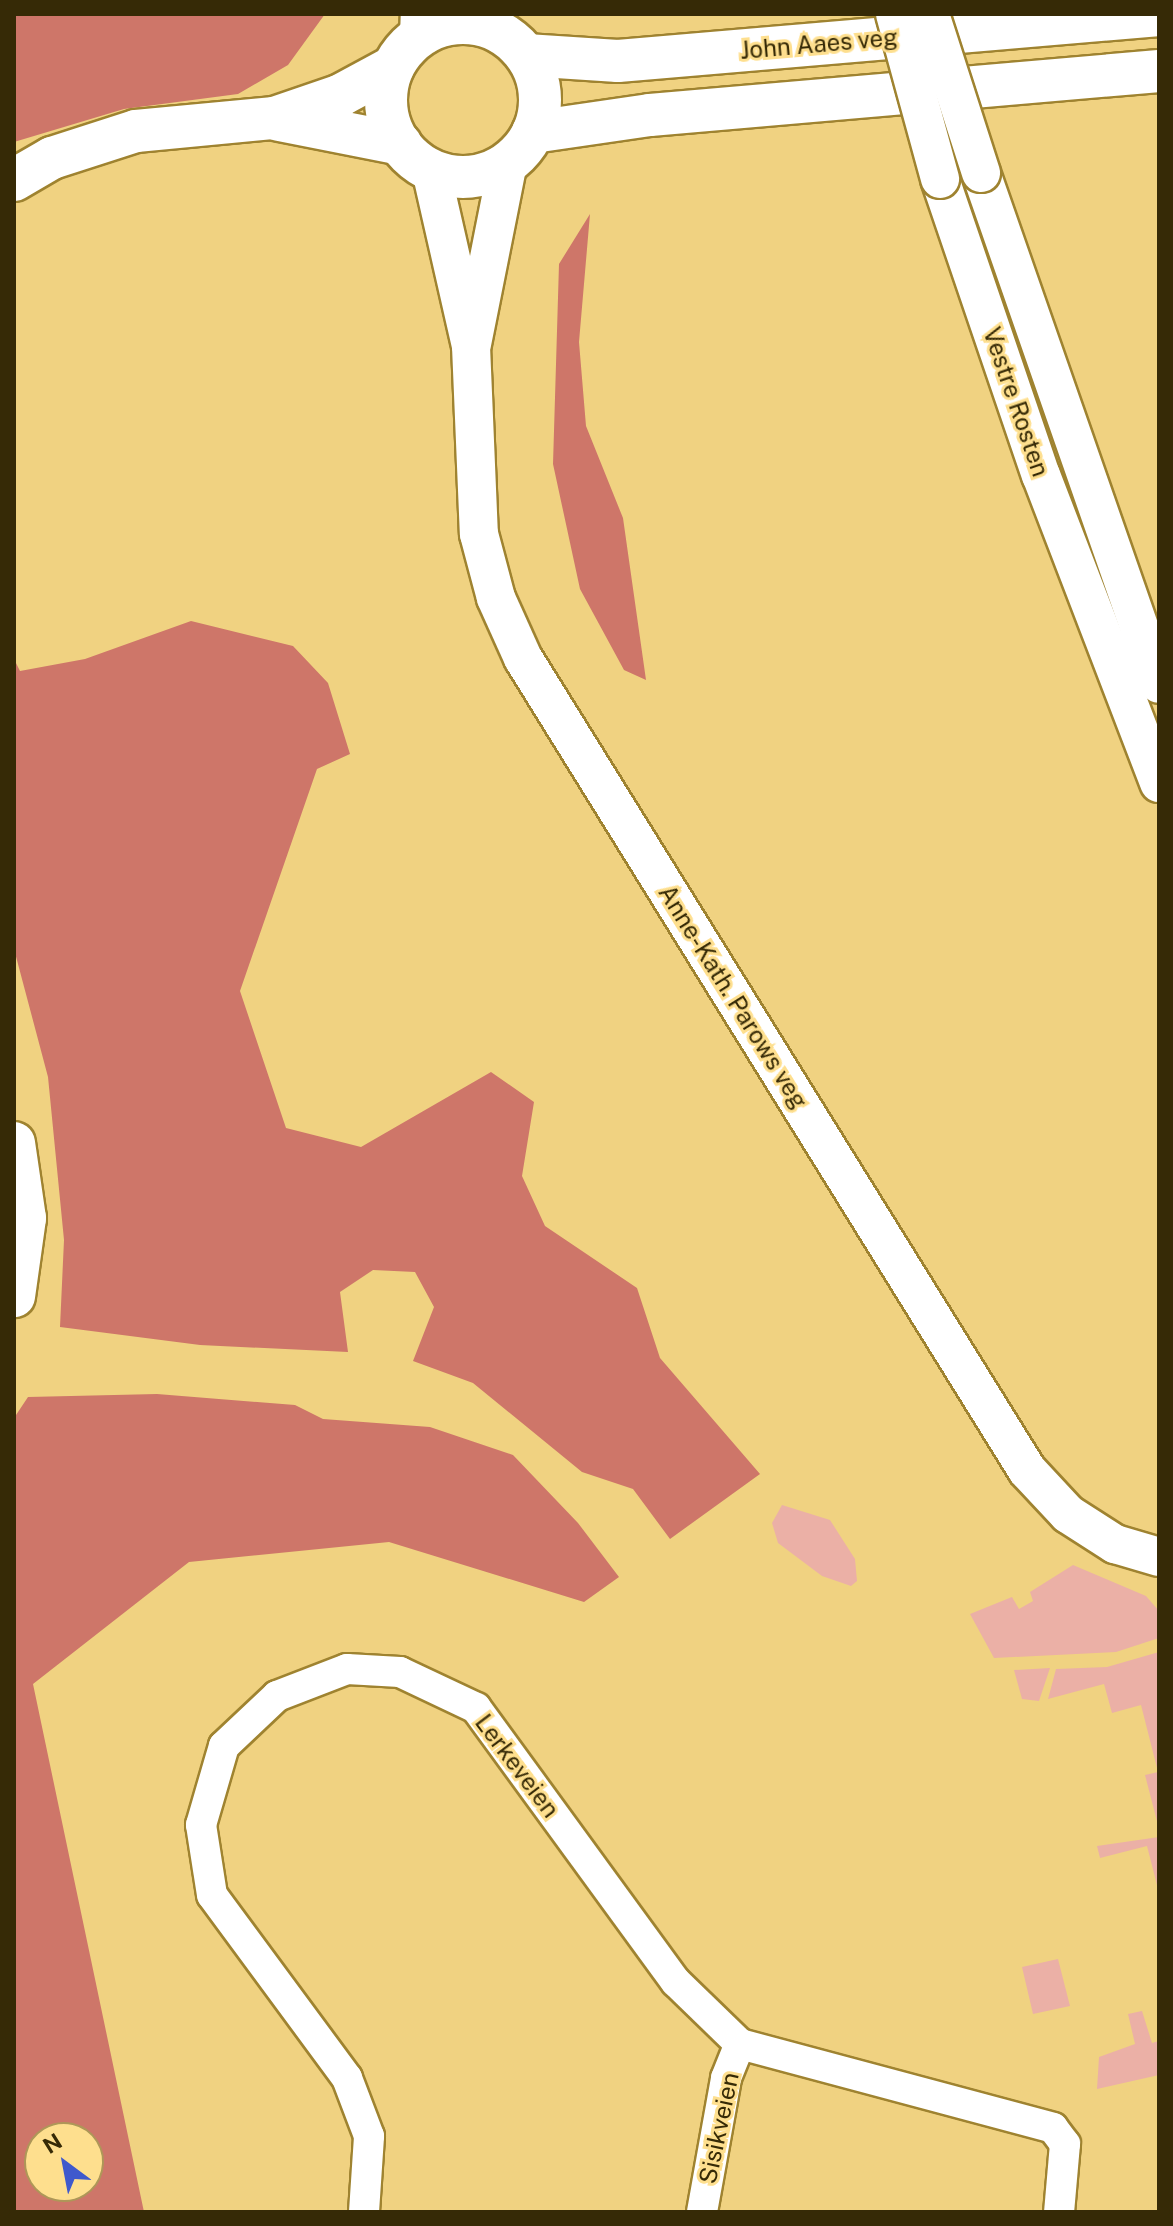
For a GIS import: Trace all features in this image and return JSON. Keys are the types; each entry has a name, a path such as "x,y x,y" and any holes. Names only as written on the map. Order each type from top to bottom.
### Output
{"main road":[{"name":"John Aaes veg","path":"503,33 618,61 1159,15"},
{"path":"14,180 52,158 136,131 274,118 341,95 411,39 457,23 503,33 540,92 521,147"},
{"path":"411,39 387,107 416,157"},
{"path":"274,118 416,157 467,178 521,147 650,115 1159,71"},
{"path":"14,1143 25,1218 14,1296"}],"street":[{"name":"Vestre Rosten","path":"895,14 940,179 1041,475 1159,783"},
{"name":"Vestre Rosten","path":"930,14 981,173 1159,684"},
{"name":"Anne-Kath. Parows veg","path":"471,346 521,147"},
{"name":"Anne-Kath. Parows veg","path":"416,157 471,346 479,534 496,598 523,658 1027,1470 1068,1514 1115,1544 1159,1557"},
{"name":"Lerkeveien","path":"364,2212 369,2136 347,2078 212,1895 201,1825 224,1746 277,1696 347,1669 400,1672 476,1708 676,1982 740,2044 762,2054 1053,2128 1065,2144 1059,2212"},
{"name":"Sisikveien","path":"702,2212 726,2078 740,2044"}],"shaded area":[{"path":"14,14 325,14 288,65 238,94 124,109 14,142"},
{"path":"590,214 579,342 586,426 623,518 646,680 624,670 580,589 553,464 559,264"},
{"path":"191,621 293,646 328,683 350,754 317,769 240,991 286,1128 361,1147 491,1072 534,1102 522,1176 545,1226 637,1288 660,1358 760,1474 670,1539 633,1489 582,1472 473,1383 413,1361 434,1307 415,1272 373,1270 340,1292 348,1352 200,1345 60,1327 64,1240 48,1077 14,949 14,659 20,671 85,659"},
{"path":"157,1394 295,1405 323,1419 430,1427 513,1455 578,1523 619,1577 584,1602 389,1542 189,1562 33,1684 144,2212 14,2212 14,1418 28,1397"},
{"path":"782,1505 830,1520 855,1559 857,1581 851,1586 822,1576 778,1543 772,1523"},
{"path":"1073,1565 1146,1596 1159,1611 1159,1638 1116,1652 994,1658 970,1614 1012,1597 1019,1609 1033,1601 1030,1592"},
{"path":"1159,1652 1159,1829 1145,1775 1158,1772 1141,1705 1112,1713 1104,1684 1048,1699 1056,1669 1107,1667"},
{"path":"1050,1668 1039,1701 1022,1699 1014,1670"},
{"path":"1159,1837 1159,1893 1147,1846 1100,1858 1097,1846"},
{"path":"1058,1959 1070,2006 1033,2014 1022,1967"},
{"path":"1142,2011 1152,2043 1159,2041 1159,2075 1097,2089 1099,2057 1135,2044 1128,2014"}]}
